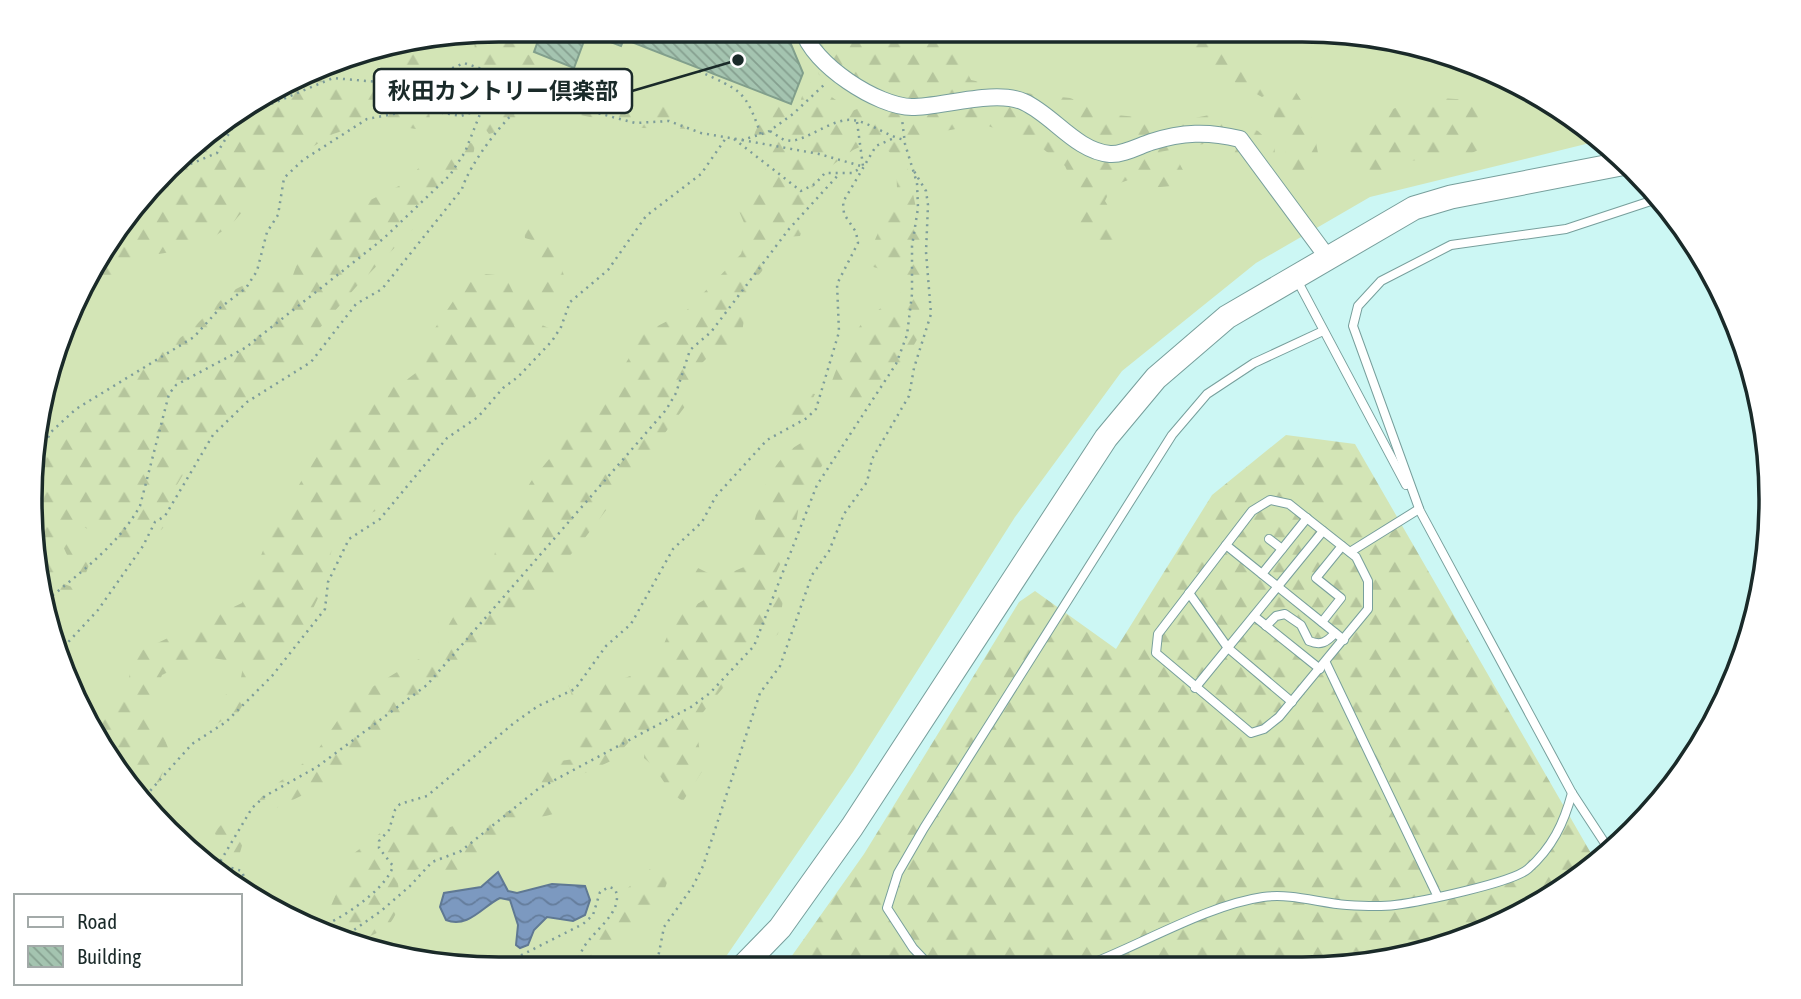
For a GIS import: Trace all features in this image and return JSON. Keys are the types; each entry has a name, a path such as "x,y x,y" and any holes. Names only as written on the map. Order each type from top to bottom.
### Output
{"street":[{"path":"808,42 836,73 868,94 909,107 1003,98 1023,101 1095,151 1113,154 1202,131 1240,139 1328,258"},
{"path":"752,957 780,928 852,827 1106,438 1156,378 1227,317 1414,208 1451,197 1613,165"}],"lane":[{"path":"1420,511 1353,326 1358,306 1381,281 1451,245 1566,229 1648,202"},
{"path":"1296,277 1572,793 1604,842"},
{"path":"922,957 887,908 898,873 1172,435 1207,394 1254,363 1323,331"},
{"path":"1270,500 1289,504 1342,546 1356,557 1367,581 1368,609 1292,702 1264,729 1251,733 1156,653 1158,634 1252,511 1270,500"},
{"path":"1350,552 1420,511"},
{"path":"1262,574 1307,518"},
{"path":"1195,688 1323,531"},
{"path":"1269,539 1282,549"},
{"path":"1226,545 1344,640"},
{"path":"1322,622 1341,598 1316,578 1342,546"},
{"path":"1189,593 1228,648 1292,702"},
{"path":"1266,626 1276,616 1285,614 1294,617 1309,641 1317,644 1328,641 1335,633"},
{"path":"1254,616 1323,666 1437,895"},
{"path":"1107,957 1215,912 1263,897 1305,897 1346,905 1394,905 1486,885 1525,872 1547,849 1564,823 1572,793"}],"path":[{"path":"266,106 332,78 378,82 400,78 428,79 464,63 488,71 496,82"},
{"path":"699,71 741,90 750,104 761,135"},
{"path":"742,140 770,131 793,114 836,73"},
{"path":"46,442 51,432 76,409 194,338 221,307 246,288 257,271 267,232 278,215 284,178 303,160 367,119 410,110 496,82 517,80"},
{"path":"410,110 461,116 500,103 527,102 575,107 635,123 669,121 701,133 819,154 863,166"},
{"path":"65,645 98,610 156,523 165,516 213,435 247,402 311,362 356,304 382,289 462,189 466,175 512,111 527,102"},
{"path":"349,932 410,887 432,862 461,851 538,789 691,707 710,693 754,646 817,485 896,364 908,335 912,294 912,246 918,208 917,183 905,140 902,105"},
{"path":"53,595 104,553 134,518 140,506 169,394 176,385 245,348 383,239 450,175 465,152 482,109"},
{"path":"770,131 784,141 793,141 845,120 905,140"},
{"path":"856,122 863,166"},
{"path":"188,165 217,153 232,129"},
{"path":"149,792 192,744 226,722 272,677 325,609 328,582 349,539 380,519 447,438 478,417 503,387 518,377 552,341 561,327 570,302 608,270 646,216 701,174 726,138"},
{"path":"325,922 365,899 390,879 393,866 379,849 379,841 389,830 395,810 400,804 427,796 514,723 538,706 575,689 606,646 631,624 673,549 702,522 716,496 767,440 807,418 816,409 839,332 837,284 859,243 856,232 844,214 843,202 876,146 894,138"},
{"path":"734,139 801,191 816,184 825,173 853,173 863,166"},
{"path":"658,957 664,928 703,866 760,693 780,666 812,575 829,551 844,514 867,482 873,459 905,409 914,368 931,314 926,252 928,205 926,191 913,169"},
{"path":"220,861 252,808 265,796 317,767 427,685 456,648 506,597 666,410 676,393 690,351 711,332 789,229 840,173"},
{"path":"230,869 242,871 245,880"},
{"path":"518,957 583,924 593,915 600,892 609,887 615,889 618,896 614,909 584,946 580,957"}],"green space":[{"path":"519,42 521,52 590,76 627,104 685,102 696,129 642,128 552,109 514,127 489,134 478,119 474,43"},
{"path":"823,42 952,42 971,80 1032,94 1070,98 1116,115 1180,121 1219,113 1258,131 1275,147 1274,165 1245,167 1209,143 1159,152 1176,157 1184,172 1172,186 1149,188 1131,179 1112,186 1105,201 1122,229 1118,242 1103,249 1091,247 1080,223 1075,188 1065,166 1038,145 983,124 945,131 919,144 907,166 921,231 919,336 883,400 863,410 848,410 829,389 843,351 862,323 905,289 894,273 870,266 871,249 897,189 896,159 877,139 853,150 815,178 809,214 800,236 771,238 760,248 766,260 762,271 749,287 741,339 712,353 701,364 687,404 581,543 534,596 343,770 309,792 260,816 246,832 234,872 223,863 227,854 214,832 224,822 239,826 264,794 315,754 352,699 434,650 458,609 493,563 499,530 532,480 621,371 644,333 685,312 741,254 748,232 739,211 768,179 764,164 750,149 761,112 769,101 799,106 807,80 852,111 890,96 889,82 875,76 841,85 819,75 812,55"},
{"path":"1187,42 1226,42 1270,93 1262,97 1212,70 1182,49"},
{"path":"470,43 1331,43 1391,51 1449,66 1530,103 1588,143 1370,197 1256,263 1122,371 1015,517 853,772 726,957 500,957 440,953 352,933 297,910 245,880 176,823 119,754 77,675 66,647 51,589 42,500 51,410 66,352 77,324 119,245 176,176 221,137 271,103 352,66 410,51"},
{"path":"411,51 413,53 422,71 427,91 430,122 416,129 370,122 333,134 281,167 230,226 197,248 152,255 136,266 110,296 99,301 88,299 119,245 137,221 176,176 221,137 245,119 297,89 332,74 347,83 371,83 389,62 390,56"},
{"path":"1294,89 1311,116 1321,169 1308,179 1289,184 1280,174 1286,151 1274,117 1275,96"},
{"path":"1439,98 1472,100 1479,117 1478,150 1462,158 1404,161 1380,174 1363,167 1349,150 1355,136 1374,118 1398,107"},
{"path":"465,140 475,145 470,171 356,287 318,330 305,361 253,392 202,443 169,498 175,515 161,530 141,532 116,554 107,539 78,524 68,528 93,555 86,573 76,574 60,540 53,543 64,584 78,589 82,601 75,608 55,606 43,529 43,470 44,456 70,419 192,329 228,293 256,279 269,284 293,275 306,238 352,209 405,183 425,161"},
{"path":"537,215 559,258 564,276 546,303 534,312 517,318 514,326 523,332 542,325 553,330 544,346 507,376 479,393 430,448 408,478 386,484 378,510 352,521 336,535 319,596 300,636 268,661 238,713 212,726 204,725 211,707 240,683 243,667 211,658 193,661 162,675 151,703 170,753 158,785 147,790 119,754 99,720 128,685 132,655 242,603 272,528 317,456 354,407 380,389 405,381 425,366 435,328 464,285 486,274 505,276 517,300 533,294 540,256 535,241 525,238 523,222"},
{"path":"802,392 815,394 805,415 788,423 788,404"},
{"path":"1286,435 1355,444 1591,853 1530,896 1477,922 1420,941 1361,953 1302,957 791,957 864,854 1019,602 1035,591 1116,649 1212,495"},
{"path":"801,443 818,445 827,457 799,505 794,536 776,573 783,600 778,634 746,660 695,722 703,770 683,801 672,792 644,758 645,742 636,734 613,760 551,789 539,783 540,769 553,762 574,759 577,749 578,720 567,682 577,680 599,683 618,680 640,671 653,661 680,615 704,600 699,583 690,572 698,568 718,578 744,567 767,481 787,453"},
{"path":"559,799 555,813 519,819 509,824 488,856 479,863 451,872 421,869 410,872 398,883 399,897 394,918 381,931 367,937 337,927 328,913 353,854 401,817 433,802 439,815 430,826 431,833 479,818"},
{"path":"664,857 671,871 663,894 646,913 629,925 615,957 590,957 623,892"}],"water":[{"path":"498,872 508,891 517,893 552,884 585,886 590,900 585,915 573,921 547,917 534,930 528,945 520,948 516,945 518,925 510,900 500,898 468,919 454,922 446,920 440,907 444,893 481,887"}],"building":[{"path":"538,42 584,42 574,68 534,52"},
{"path":"632,42 790,42 803,73 791,104"}],"place":[{"name":"秋田カントリー倶楽部","path":"738,60"}]}
